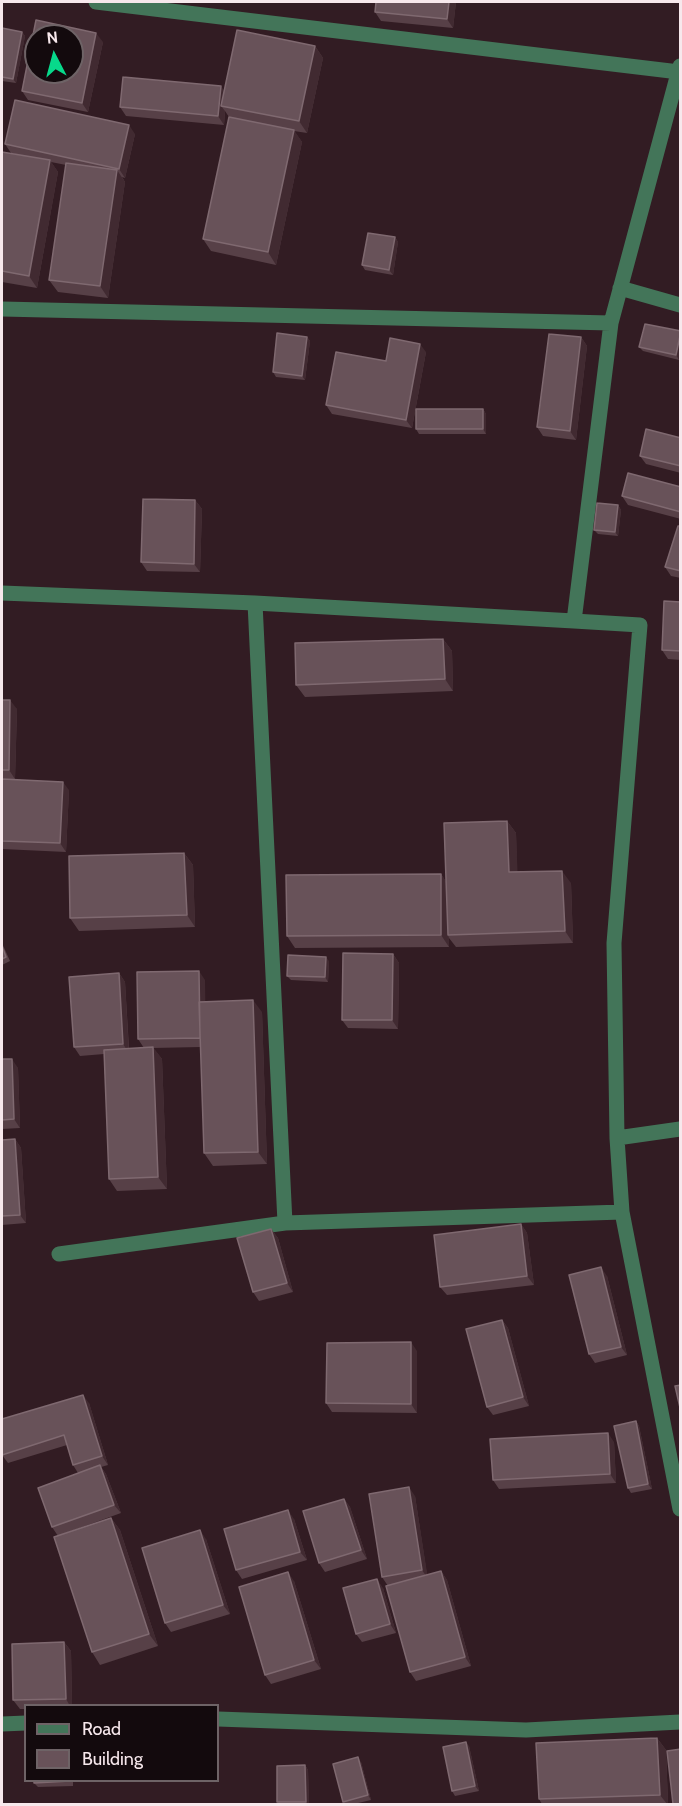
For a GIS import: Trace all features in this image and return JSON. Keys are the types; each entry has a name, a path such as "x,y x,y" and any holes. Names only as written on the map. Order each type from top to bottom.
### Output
{"street":[{"path":"96,2 680,69 611,323 574,621"},
{"path":"620,288 681,305"},
{"path":"2,309 611,323"},
{"path":"2,593 255,603 640,625 614,943 617,1138 622,1212 681,1509"},
{"path":"255,603 285,1223"},
{"path":"617,1138 681,1129"},
{"path":"59,1254 285,1223 622,1212"},
{"path":"219,1719 526,1730 681,1722"},
{"path":"2,1724 24,1723"}],"building":[{"path":"376,2 449,2 447,19 375,12"},
{"path":"36,20 54,24 35,24"},
{"path":"2,28 22,32 13,79 2,77"},
{"path":"84,30 96,33 82,103 22,91 24,81 24,84 84,84"},
{"path":"237,30 315,46 299,121 221,106"},
{"path":"123,77 221,86 218,116 120,107"},
{"path":"15,100 129,125 119,169 5,144"},
{"path":"229,117 294,130 268,252 203,239"},
{"path":"2,152 50,160 29,276 2,271"},
{"path":"66,163 117,170 100,286 49,280"},
{"path":"368,233 395,237 389,270 362,265"},
{"path":"645,324 681,331 676,355 639,347"},
{"path":"277,333 307,337 302,376 273,372"},
{"path":"549,334 581,337 570,431 537,427"},
{"path":"390,338 420,344 406,420 326,405 336,352 386,361"},
{"path":"416,409 483,409 483,429 416,429"},
{"path":"646,429 681,438 681,466 640,456"},
{"path":"628,473 681,487 681,512 622,496"},
{"path":"143,499 195,500 194,564 141,562"},
{"path":"597,503 618,505 615,532 594,530"},
{"path":"678,526 681,526 681,571 665,567"},
{"path":"664,601 681,602 681,651 662,650"},
{"path":"443,639 445,679 296,685 295,643"},
{"path":"2,700 10,700 9,770 2,770"},
{"path":"2,779 63,782 60,843 2,841"},
{"path":"507,821 509,872 562,871 565,931 448,935 444,823"},
{"path":"184,853 187,915 70,918 69,856"},
{"path":"441,874 441,935 287,936 286,875"},
{"path":"2,946 6,957 2,959"},
{"path":"343,953 393,954 392,1020 342,1020"},
{"path":"288,955 326,957 325,977 287,976"},
{"path":"199,971 200,1038 138,1039 137,972"},
{"path":"119,973 123,1044 74,1047 69,977"},
{"path":"253,1000 258,1152 204,1153 199,1002"},
{"path":"153,1047 158,1177 109,1179 104,1050"},
{"path":"2,1059 12,1059 14,1119 2,1120"},
{"path":"15,1139 20,1215 2,1216 2,1140"},
{"path":"521,1224 527,1276 440,1287 434,1235"},
{"path":"271,1229 287,1283 253,1292 237,1238"},
{"path":"601,1267 621,1347 589,1354 569,1275"},
{"path":"502,1320 523,1397 487,1407 466,1329"},
{"path":"411,1342 411,1404 326,1403 327,1343"},
{"path":"681,1385 681,1412 675,1386"},
{"path":"83,1395 102,1456 73,1465 64,1435 2,1455 2,1419"},
{"path":"636,1421 648,1484 628,1488 614,1426"},
{"path":"608,1433 610,1474 493,1480 490,1439"},
{"path":"100,1465 114,1505 52,1527 38,1488"},
{"path":"409,1487 422,1570 382,1577 369,1494"},
{"path":"344,1499 361,1550 319,1563 303,1511"},
{"path":"288,1510 300,1552 236,1570 224,1529"},
{"path":"111,1518 149,1634 92,1652 54,1537"},
{"path":"200,1530 223,1605 165,1623 142,1548"},
{"path":"441,1571 465,1657 410,1672 386,1586"},
{"path":"288,1572 314,1660 265,1675 239,1587"},
{"path":"377,1579 390,1624 356,1634 343,1588"},
{"path":"64,1642 66,1699 13,1700 12,1644"},
{"path":"657,1738 660,1795 539,1799 536,1743"},
{"path":"466,1742 475,1786 452,1791 443,1747"},
{"path":"681,1749 681,1804 673,1804 667,1751"},
{"path":"358,1757 368,1795 343,1802 333,1764"},
{"path":"305,1765 306,1802 277,1802 277,1766"}]}
